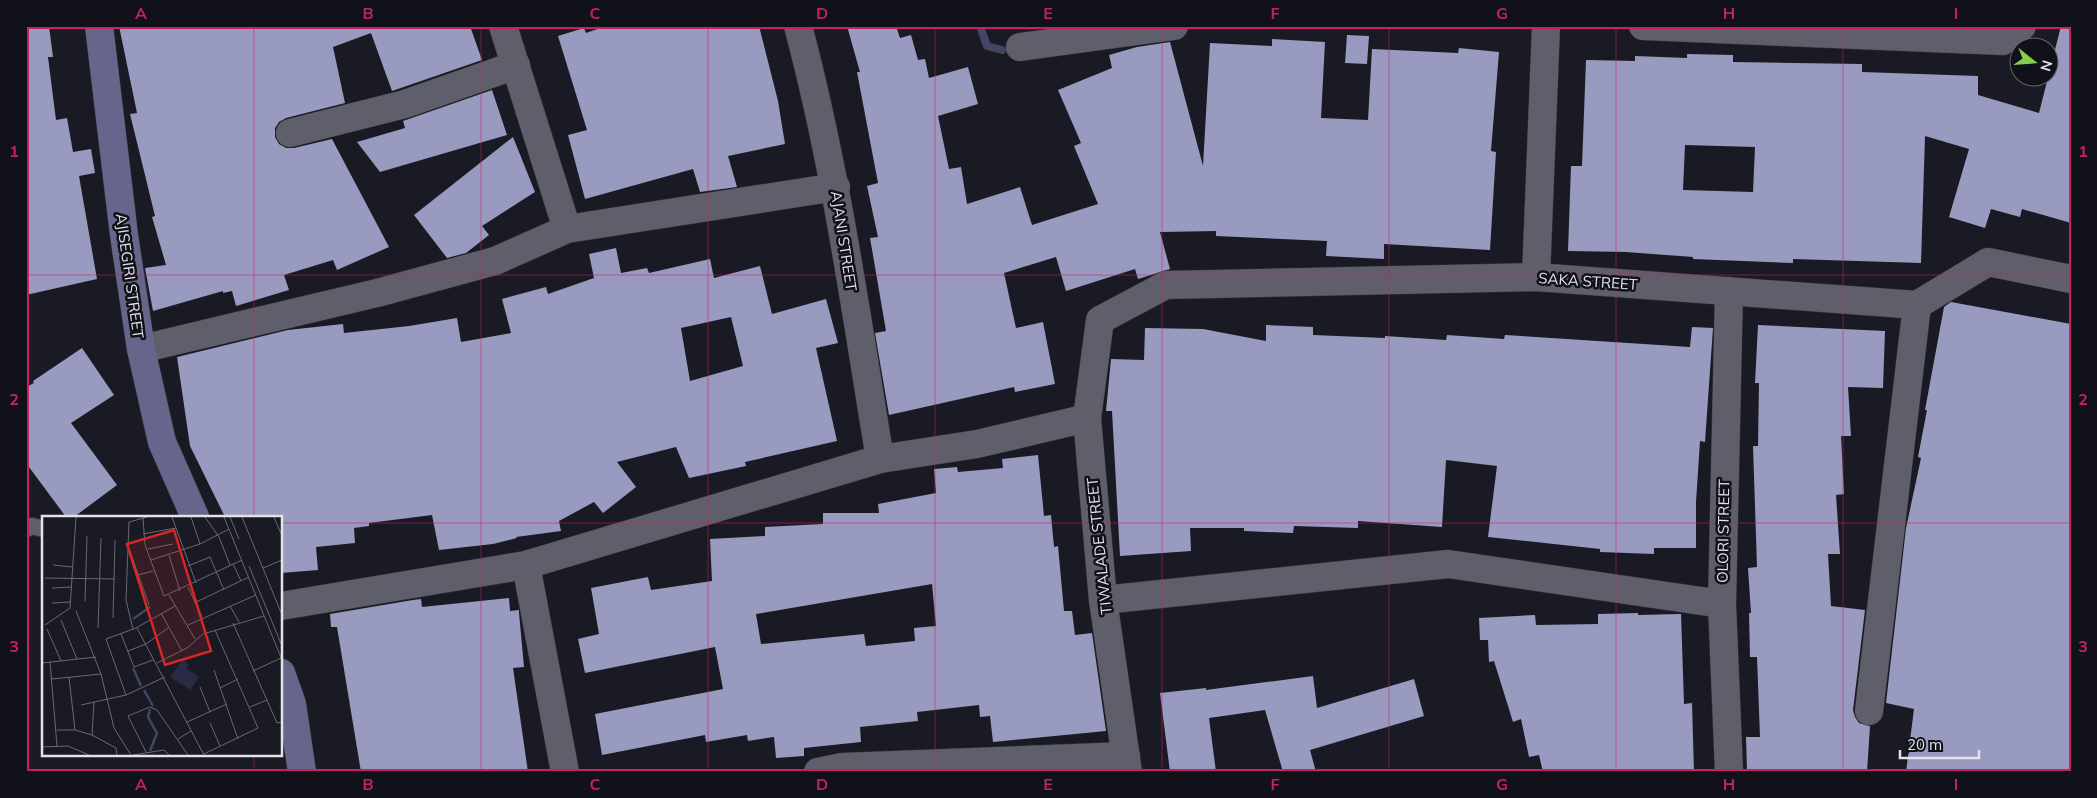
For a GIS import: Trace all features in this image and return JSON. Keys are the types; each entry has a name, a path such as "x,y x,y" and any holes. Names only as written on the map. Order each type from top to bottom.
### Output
{"street":[{"name":"AJISEGIRI STREET","path":"99,26 124,235 141,349 162,442 195,516"},
{"path":"503,26 566,229"},
{"name":"AJANI STREET","path":"798,26 814,85 836,187 880,459"},
{"path":"1020,47 1174,26"},
{"path":"1536,277 1546,26"},
{"path":"1643,26 2003,41 2022,26"},
{"path":"290,133 405,104 516,65"},
{"path":"141,349 377,292 495,261 566,229 836,187"},
{"path":"1869,711 1917,305 1988,262 2071,279"},
{"name":"SAKA STREET","path":"1100,320 1166,285 1536,277 1917,305"},
{"name":"OLORI STREET","path":"1729,291 1722,604 1729,772"},
{"name":"TIWALADE STREET","path":"1100,320 1087,418 1103,600 1127,764"},
{"path":"282,606 526,565 880,459 977,444 1087,418"},
{"path":"1103,600 1448,564 1722,604"},
{"path":"526,565 565,772"},
{"path":"282,678 302,772"},
{"path":"834,770 1127,764"}],"lane":[{"path":"26,529 32,526 42,528"}],"building":[{"path":"26,26 49,26 53,57 48,57 56,120 67,118 73,152 91,149 95,173 79,176 97,279 26,295"},
{"path":"119,26 470,26 482,60 392,91 371,33 333,47 345,103 286,118 279,122 275,128 275,137 279,144 286,148 294,148 332,139 389,247 337,270 333,260 284,275 289,290 236,306 232,291 223,293 223,291 153,311 145,268 166,265 152,217 155,216 130,114 137,113"},
{"path":"606,26 759,26 778,101 785,144 728,156 737,187 700,192 693,169 585,199 568,135 587,130 558,36 584,28 586,33"},
{"path":"847,26 896,26 900,38 911,35 918,60 925,59 929,78 968,67 978,104 938,116 949,169 961,167 967,204 1020,187 1032,225 1098,204 1074,146 1081,143 1058,90 1112,68 1109,55 1137,47 1170,42 1203,166 1210,43 1272,46 1272,39 1325,42 1321,118 1368,120 1372,49 1458,53 1459,48 1499,52 1491,151 1496,152 1490,250 1384,244 1384,259 1326,256 1327,241 1216,236 1216,231 1160,232 1170,269 1138,279 1135,269 1066,291 1056,257 1004,273 1016,328 1043,322 1055,384 1015,392 1014,387 889,415 875,333 886,331 870,238 878,237 867,186 878,183 857,72 860,72"},
{"path":"2061,26 2071,26 2071,223 2022,209 2020,217 1991,209 1985,228 1949,217 1969,149 1925,136 1921,263 1793,259 1793,263 1693,259 1693,257 1626,252 1568,251 1571,166 1582,166 1586,60 1635,61 1635,56 1687,58 1687,54 1733,55 1733,62 1862,64 1862,72 1978,76 1978,95 2039,113 2045,88 2060,88 2060,38 2058,38","holes":["1685,145 1755,147 1753,192 1683,190"]},
{"path":"1347,35 1369,36 1367,64 1345,63"},
{"path":"492,90 507,135 380,172 357,142 405,128 403,121"},
{"path":"513,137 535,192 482,226 489,235 466,253 447,258 414,215"},
{"path":"616,248 621,273 647,268 649,273 710,259 714,278 760,266 772,314 826,299 838,343 816,348 837,441 745,462 746,466 689,478 676,447 617,462 636,487 603,513 594,502 559,521 561,531 516,537 493,544 439,550 432,515 369,523 369,526 354,528 355,543 316,547 318,570 282,573 282,516 225,516 190,446 177,357 288,330 343,324 344,333 409,326 457,318 461,342 511,333 502,299 546,287 548,294 594,278 589,254","holes":["731,317 743,366 690,381 681,328"]},
{"path":"1951,302 2071,324 2071,772 1906,772 1914,709 1886,703 1906,528 1921,458 1918,457 1927,410 1925,410 1944,307"},
{"path":"1266,325 1313,327 1313,335 1385,338 1385,336 1446,340 1447,335 1504,339 1505,335 1690,347 1692,327 1713,328 1705,442 1700,441 1696,502 1696,548 1654,548 1654,554 1600,552 1600,549 1488,537 1497,466 1446,460 1442,527 1358,521 1358,528 1294,526 1293,533 1244,531 1244,528 1190,528 1191,551 1120,556 1112,411 1106,411 1111,359 1144,360 1145,328 1203,329 1266,341"},
{"path":"1758,325 1885,331 1883,388 1848,387 1851,436 1841,436 1844,494 1836,495 1840,554 1828,554 1831,606 1865,610 1853,710 1859,723 1870,726 1867,772 1747,772 1746,737 1760,737 1757,657 1750,657 1749,613 1751,613 1748,568 1757,567 1753,446 1758,446 1759,383 1755,383"},
{"path":"82,348 114,395 71,423 117,485 75,516 65,516 26,463 26,387 34,383 33,381"},
{"path":"1038,455 1044,516 1051,515 1054,547 1058,546 1064,611 1072,611 1075,635 1092,633 1106,731 993,742 990,716 980,717 979,705 917,712 918,721 860,727 861,742 804,748 804,756 776,758 774,737 748,741 747,735 706,742 705,735 602,755 595,714 723,689 715,647 585,673 578,639 599,634 591,588 648,577 651,590 712,581 710,539 765,536 765,527 823,524 823,513 879,513 878,504 936,493 934,469 957,467 958,472 1003,468 1002,459","holes":["932,584 936,626 914,628 915,641 866,646 864,634 761,644 756,614"]},
{"path":"509,598 510,611 519,610 524,667 513,668 528,772 361,772 337,627 331,627 330,614 421,599 422,607"},
{"path":"1638,613 1638,615 1681,614 1684,704 1692,703 1694,772 1543,772 1539,755 1529,757 1521,719 1513,722 1494,661 1489,662 1488,640 1480,640 1479,618 1535,615 1536,625 1598,624 1598,614"},
{"path":"1313,676 1317,708 1414,679 1424,716 1310,750 1316,772 1283,772 1265,710 1209,718 1216,772 1170,772 1160,693 1206,688 1206,690"}],"waterway":[{"path":"980,26 987,46 1002,50"}]}
